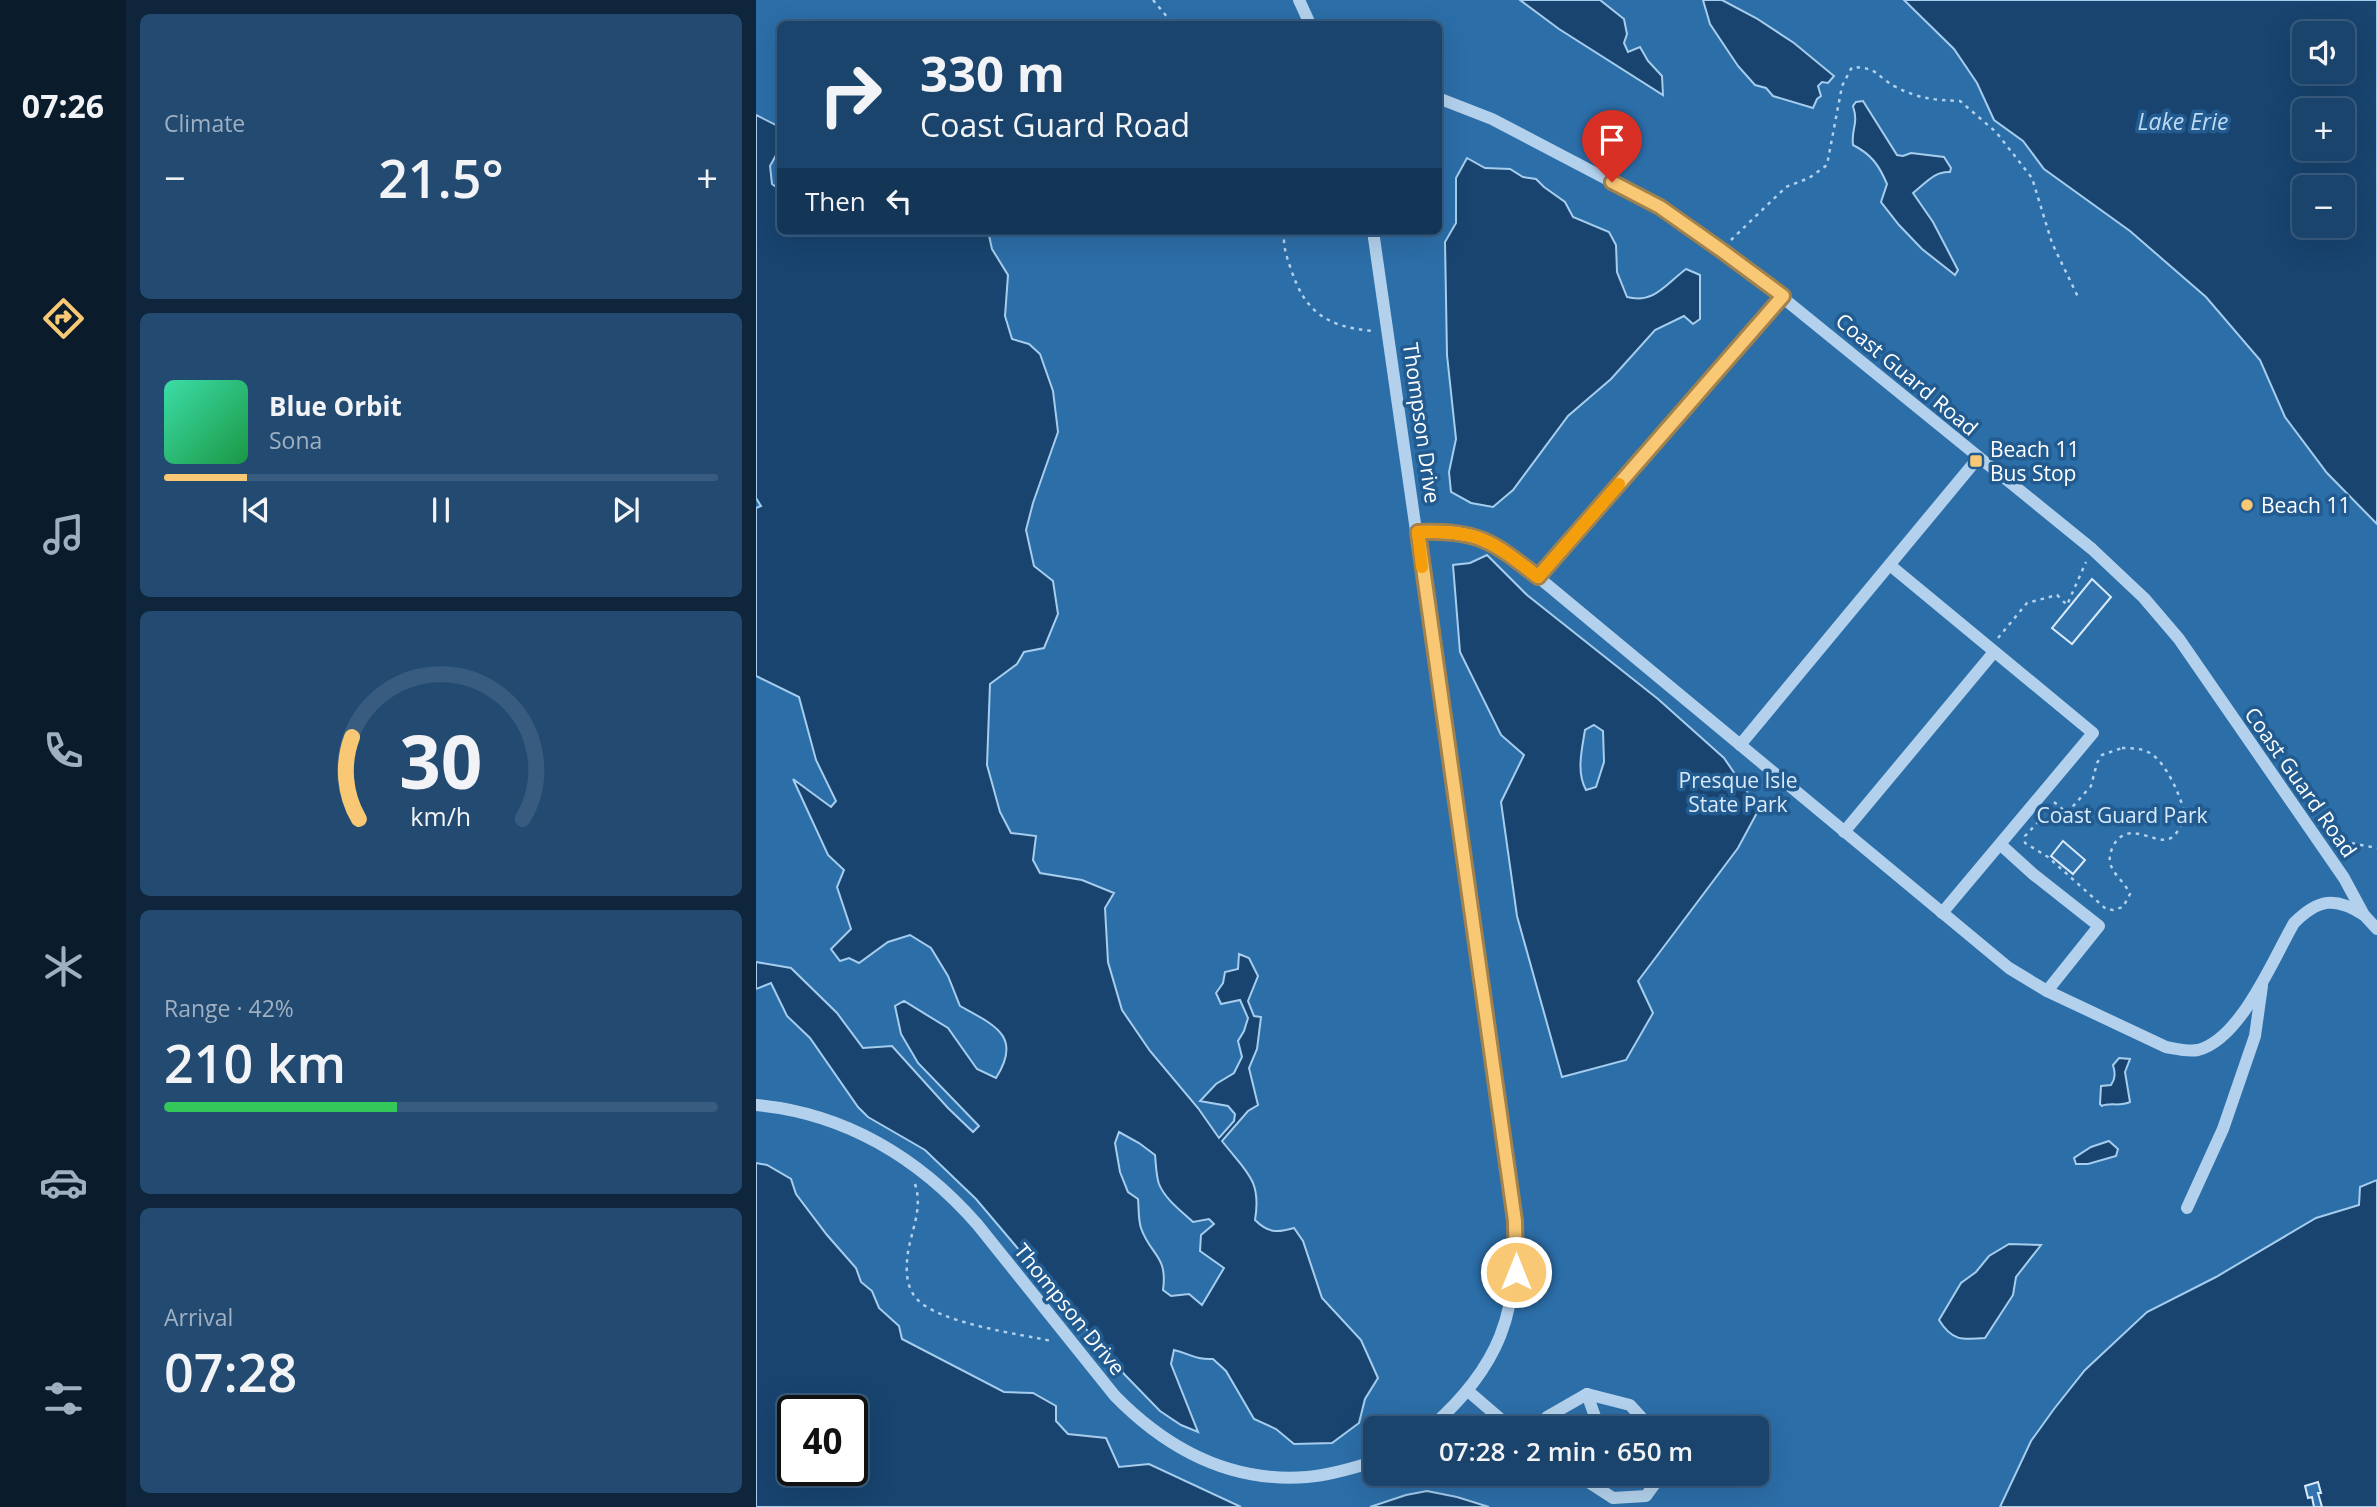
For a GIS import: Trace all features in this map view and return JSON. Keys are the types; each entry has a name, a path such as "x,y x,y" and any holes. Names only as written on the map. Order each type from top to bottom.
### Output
{"street":[{"path":"1299,0 1309,21"},
{"name":"Coast Guard Road","path":"1442,100 1492,119 1660,207 1783,296 2092,549 2144,598 2179,639 2344,878 2364,915 2377,929"},
{"name":"Thompson Drive","path":"1374,235 1515,1221 1516,1272 1507,1318 1490,1358 1468,1391 1442,1416"},
{"path":"1538,577 1783,296"},
{"path":"1740,746 1978,458"},
{"name":"Coast Guard Road","path":"1418,532 1472,535 1491,541 1538,577 2009,968 2047,990 2166,1047 2183,1051 2198,1050 2216,1042 2236,1023 2294,923 2305,911 2318,904 2342,903 2364,915"},
{"path":"1891,566 2093,733 1942,913"},
{"path":"1844,832 1992,650"},
{"path":"2001,845 2099,926 2047,990"},
{"path":"2188,1208 2223,1129 2255,1036 2263,979"},
{"name":"Thompson Drive","path":"756,1105 811,1115 856,1132 885,1146 930,1177 954,1198 977,1224 1115,1396 1144,1424 1182,1450 1224,1468 1247,1474 1286,1478 1311,1477 1363,1464"},
{"path":"1468,1391 1497,1416"},
{"path":"1587,1394 1595,1416"},
{"path":"1549,1416 1587,1394 1630,1405 1640,1416"},
{"path":"1595,1486 1613,1498 1646,1496 1653,1486"}],"path":[{"path":"1153,0 1170,21"},
{"path":"1721,250 1786,187 1809,178 1827,165 1842,86 1852,67 1870,68 1894,86 1928,100 1960,101 1996,132 2032,178 2052,243 2078,297"},
{"path":"1284,235 1283,245 1298,293 1321,317 1348,329 1389,332"},
{"path":"1992,650 2027,603 2057,595 2067,605 2092,549"},
{"path":"2122,748 2136,748 2151,753 2164,767 2182,800 2185,817 2170,839 2141,833 2125,835 2116,841 2110,852 2110,862 2130,894 2123,906 2113,910 2106,909 2048,857 2025,843 2025,836 2039,821 2062,817 2067,813 2091,786 2094,771 2102,755 2122,748"},
{"path":"2087,764 2094,771"},
{"path":"2047,795 2067,813"},
{"path":"2314,836 2377,848"}],"green space":[{"name":"Presque Isle State Park","path":"756,0 1904,0 1954,49 1977,83 1994,120 2023,141 2044,169 2130,231 2206,297 2260,360 2285,418 2327,473 2377,524 2377,1362 2195,1507 1489,1507 1457,1497 1406,1495 1370,1507 1241,1507 1149,1464 1119,1467 1106,1438 1068,1434 1033,1393 1005,1392 902,1339 899,1326 878,1308 872,1291 861,1282 856,1268 796,1194 791,1179 767,1165 756,1163"}],"water":[{"path":"1520,0 1600,0 1624,19 1627,34 1624,43 1628,52 1640,47 1662,76 1663,95 1559,29"},
{"path":"1703,0 1722,0 1756,18 1794,43 1834,76 1828,83 1822,82 1818,86 1821,96 1813,108 1773,96 1766,88 1755,85 1738,66 1710,24"},
{"name":"Lake Erie","path":"1904,0 2377,0 2377,524 2327,473 2285,417 2260,360 2206,297 2130,231 2044,169 2023,141 1994,120 1977,83 1954,49"},
{"path":"1863,101 1897,155 1911,153 1944,157 1951,168 1950,172 1934,176 1913,193 1933,222 1958,270 1955,275 1922,249 1881,202 1887,184 1884,177 1870,156 1853,145 1853,106 1856,102"},
{"path":"756,115 777,126 777,153 770,166 772,184 777,188 777,235 989,235 992,249 1008,275 1005,316 1012,339 1029,344 1040,354 1053,391 1058,432 1026,530 1034,566 1053,581 1058,614 1044,648 1024,652 1017,664 990,684 987,765 1000,812 1011,833 1036,836 1033,860 1040,873 1082,880 1114,893 1105,908 1108,962 1122,1010 1150,1051 1198,1108 1219,1138 1234,1121 1235,1114 1228,1106 1200,1101 1216,1084 1234,1073 1242,1057 1238,1041 1248,1018 1240,1000 1221,1004 1216,993 1223,983 1225,972 1238,969 1239,954 1249,958 1258,976 1248,1001 1254,1016 1261,1017 1257,1049 1249,1068 1258,1105 1248,1111 1222,1141 1254,1185 1257,1206 1255,1220 1273,1231 1294,1228 1303,1241 1322,1298 1361,1340 1378,1378 1365,1399 1359,1423 1332,1443 1294,1444 1276,1429 1254,1419 1226,1371 1213,1359 1197,1358 1174,1350 1171,1364 1198,1432 1160,1411 1125,1375 976,1199 925,1150 868,1117 858,1107 810,1038 787,1016 771,983 756,989 756,962 791,968 837,1013 863,1048 892,1046 973,1132 979,1126 918,1063 901,1034 895,1006 904,1001 948,1028 977,1069 996,1078 1004,1064 1007,1052 1001,1033 984,1019 960,1006 948,976 931,948 910,935 888,942 859,963 849,958 840,961 831,949 851,929 837,887 844,870 828,855 793,779 831,807 836,801 816,760 799,697 756,676 756,508 761,506 756,498","holes":["1119,1132 1155,1155 1159,1184 1169,1200 1193,1222 1209,1219 1214,1224 1201,1235 1200,1251 1224,1268 1202,1305 1189,1294 1171,1296 1163,1290 1161,1262 1141,1228 1138,1199 1128,1192 1120,1172 1115,1143"]},
{"path":"1467,158 1485,168 1510,169 1523,177 1536,179 1565,202 1573,217 1609,232 1616,245 1617,272 1627,297 1645,298 1659,292 1686,269 1700,275 1700,319 1693,324 1684,316 1655,330 1611,379 1568,416 1513,490 1493,507 1471,503 1451,492 1449,472 1456,439 1447,355 1445,242 1456,223 1456,178"},
{"path":"1487,555 1527,595 1658,699 1724,758 1759,809 1738,848 1638,981 1653,1013 1626,1060 1562,1077 1517,916 1501,802 1524,755 1501,735 1460,652 1453,565 1470,563","holes":["1594,725 1603,731 1604,762 1596,787 1586,790 1580,768 1585,730"]},
{"path":"2119,1058 2130,1059 2125,1072 2130,1102 2102,1106 2101,1086 2111,1085 2115,1075 2113,1065"},
{"path":"2109,1141 2118,1149 2116,1156 2088,1164 2076,1164 2074,1158 2091,1147"},
{"path":"756,1163 767,1165 791,1179 796,1194 856,1268 861,1282 872,1291 879,1308 899,1326 902,1339 1004,1392 1033,1393 1056,1406 1056,1421 1068,1434 1106,1438 1119,1467 1149,1464 1241,1507 756,1507"},
{"path":"2377,1180 2377,1507 2000,1507 2031,1441 2054,1409 2085,1370 2147,1312 2216,1277 2316,1218 2359,1205 2360,1187"},
{"path":"2009,1244 2041,1245 2016,1277 2013,1295 1985,1338 1964,1339 1948,1332 1939,1320 1961,1283 1976,1272 1989,1256"},
{"path":"1427,1491 1457,1497 1489,1507 1370,1507"}],"building":[{"path":"2092,579 2111,597 2072,644 2052,628"},
{"path":"2063,841 2085,860 2073,874 2051,856"},
{"path":"2318,1482 2322,1507 2314,1507 2312,1497 2308,1498 2305,1486"}],"slow traffic":[{"path":"1422,567 1418,532 1449,533 1472,535 1491,541 1538,577 1619,484"}],"place":[{"name":"Beach 11 Bus Stop","path":"1976,461"},
{"name":"Beach 11","path":"2247,505"}],"route":[{"path":"1516,1272 1515,1221 1418,532 1472,535 1491,541 1538,577 1783,296 1660,207 1612,182"}],"park label":[{"name":"Coast Guard Park","path":"2122,815"}]}
